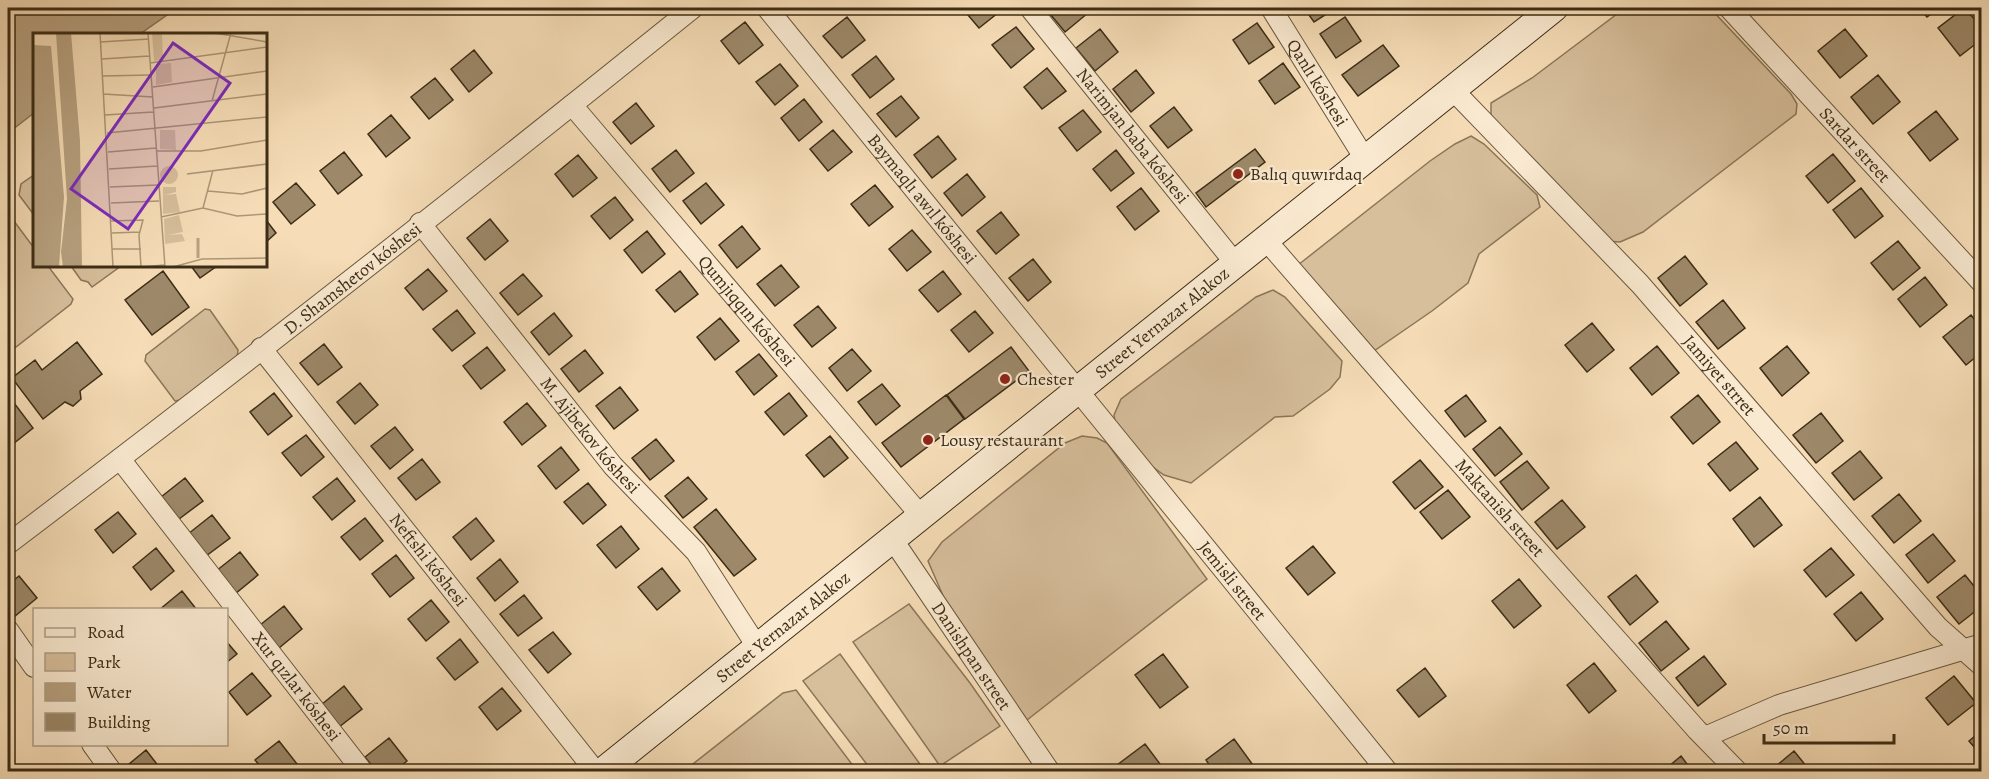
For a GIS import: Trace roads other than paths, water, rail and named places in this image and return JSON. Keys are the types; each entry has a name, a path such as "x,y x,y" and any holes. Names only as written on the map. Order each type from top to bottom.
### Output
{"main road":[{"name":"Street Yernazar Alakoz","path":"602,771 758,648 1551,8"}],"street":[{"name":"D. Shamshetov kóshesi","path":"8,544 120,459 693,8"},
{"name":"Baymaqlı awıl kóshesi","path":"767,8 1078,389"},
{"name":"Narimjan baba kóshesi","path":"1030,8 1235,263"},
{"name":"Qanlı kóshesi","path":"1271,8 1365,159"},
{"name":"Sardar street","path":"1729,8 1982,283"},
{"name":"Jamiyet strret","path":"1452,90 1640,284 1938,627 1972,646 1982,666"},
{"name":"Qumjıqqın kóshesi","path":"572,105 921,516"},
{"name":"M. Ajibekov kóshesi","path":"420,223 613,466 696,552 758,648"},
{"name":"Maktanish street","path":"1265,239 1689,721 1738,771"},
{"name":"Neftshi kóshesi","path":"261,348 596,771"},
{"name":"Jemisli street","path":"1078,389 1388,771"},
{"name":"Xur qızlar kóshesi","path":"120,459 363,771"},
{"name":"Danishpan street","path":"892,540 1050,771"},
{"path":"8,630 33,666"},
{"path":"1706,737 1779,705 1972,646"},
{"path":"93,746 112,771"}],"water":[{"path":"8,8 177,8 141,33 33,33 33,114 8,133"}],"place":[{"name":"Balıq quwırdaq","path":"1238,174"},
{"name":"Chester","path":"1005,379"},
{"name":"Lousy restaurant","path":"928,440"}]}
